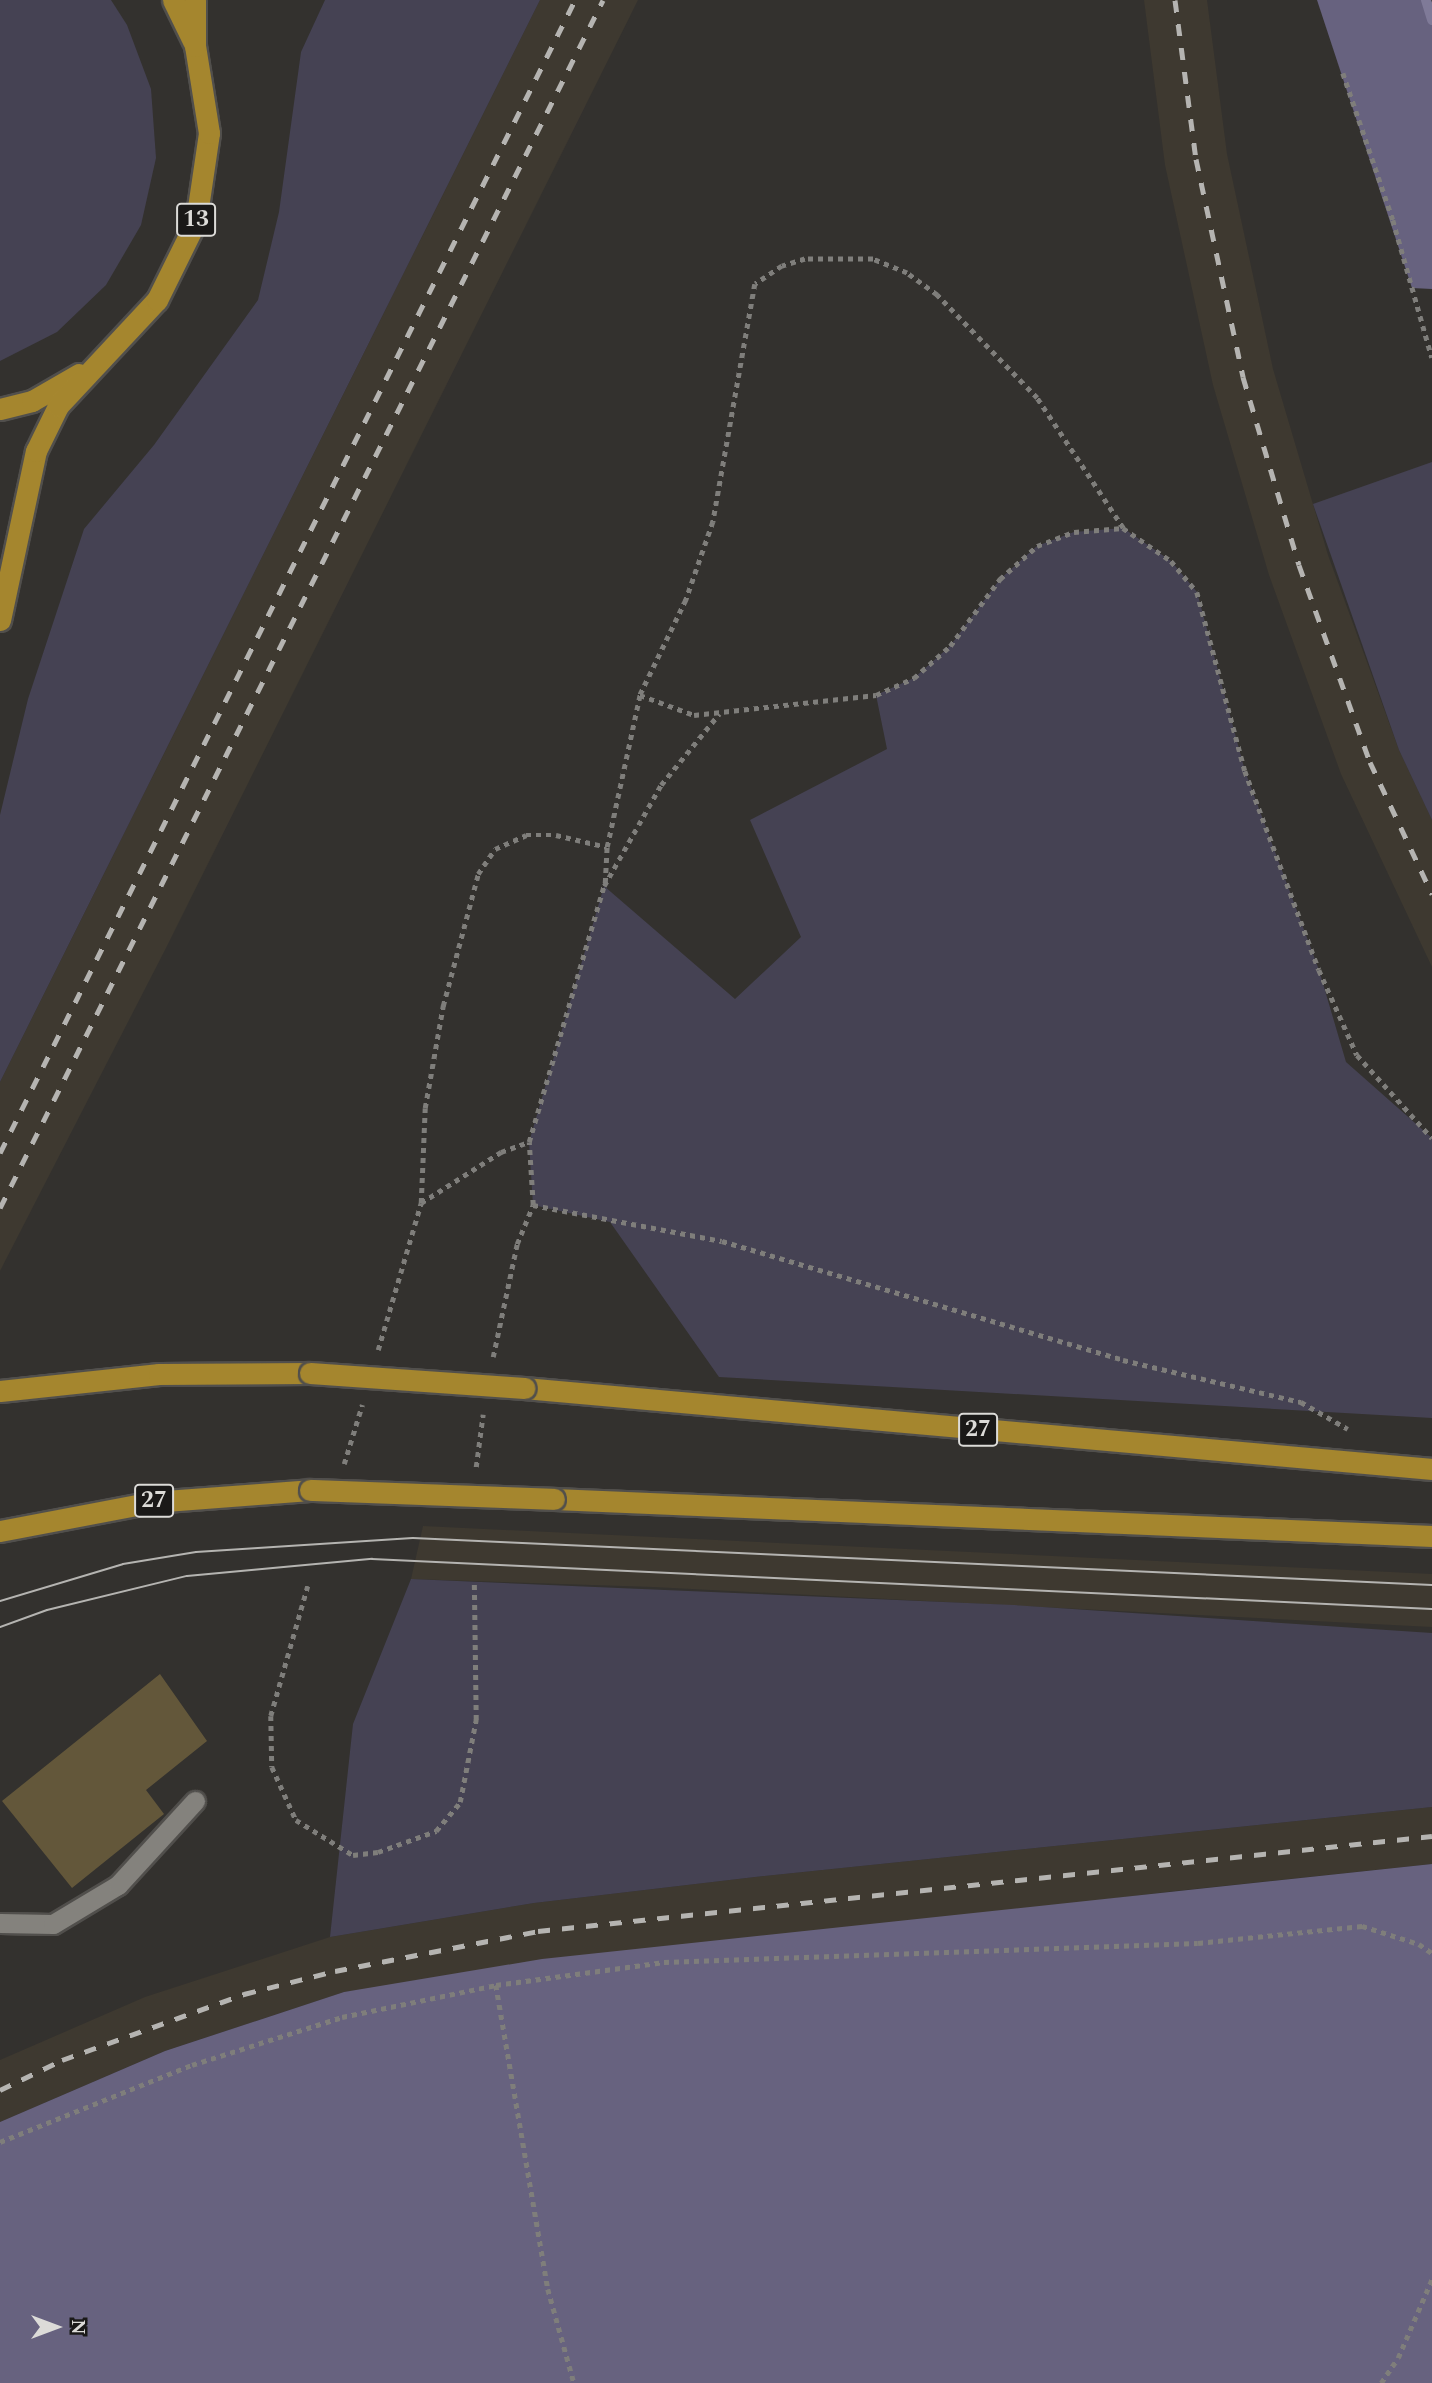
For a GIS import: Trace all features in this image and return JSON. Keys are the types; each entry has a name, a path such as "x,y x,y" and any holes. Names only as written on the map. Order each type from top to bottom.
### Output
{"highway":[{"path":"173,0 195,46"},
{"name":"13","path":"0,620 36,451 58,407 157,300 196,220 209,133 195,46 195,0"},
{"path":"0,409 32,401 96,364"},
{"name":"27","path":"0,1391 107,1378 310,1373 524,1388 1360,1465 1432,1469"},
{"name":"27","path":"0,1531 152,1502 310,1490 1432,1536"}],"lane":[{"path":"0,1923 53,1924 118,1885 195,1801"}],"path":[{"path":"1343,73 1432,358"},
{"path":"493,1360 517,1244 533,1205 529,1142 604,886 607,847 640,695 687,600 713,522 755,284 782,267 805,259 873,259 907,273 937,295 1037,398 1123,528 1171,561 1197,592 1245,771 1320,971 1357,1055 1432,1138"},
{"path":"640,695 694,715 876,695 914,678 950,646 999,579 1037,546 1074,532 1123,528"},
{"path":"604,886 661,785 719,713"},
{"path":"374,1362 421,1203 425,1108 443,1006 478,874 495,849 526,835 556,835 607,847"},
{"path":"421,1203 501,1152 529,1142"},
{"path":"533,1205 722,1241 1109,1356 1301,1402 1354,1433 1360,1465"},
{"path":"343,1468 362,1402"},
{"path":"476,1470 484,1410"},
{"path":"308,1586 271,1716 272,1767 296,1820 353,1855 379,1852 436,1831 460,1802 476,1720 474,1584"},
{"path":"0,2142 204,2061 342,2017 496,1985 664,1962 1198,1943 1362,1926 1419,1944 1432,1953"},
{"path":"496,1985 546,2277 574,2383"},
{"path":"1381,2383 1398,2358 1432,2279"}],"shaded area":[{"path":"0,0 111,0 127,25 151,89 156,158 141,225 106,285 57,332 0,361"},
{"path":"325,0 540,0 0,1082 0,815 28,699 84,529 154,445 258,300 279,212 301,52"},
{"path":"540,0 638,0 166,948 0,1271 0,1082"},
{"path":"1144,0 1207,0 1227,154 1273,369 1328,555 1399,750 1432,820 1432,967 1341,774 1269,575 1213,385 1165,165"},
{"path":"1317,0 1426,0 1432,20 1432,289 1412,288"},
{"path":"1432,462 1432,820 1399,750 1313,504"},
{"path":"1123,528 1171,561 1197,592 1245,771 1319,970 1346,1062 1432,1138 1432,1418 719,1377 610,1222 533,1205 529,1142 604,886 735,999 801,937 750,820 887,749 876,695 914,678 950,646 1000,579 1037,546 1074,532"},
{"path":"423,1526 1432,1574 1432,1627 653,1587 411,1579"},
{"path":"411,1579 1014,1605 1432,1633 1432,1807 755,1877 534,1903 330,1937 353,1724"},
{"path":"1432,1807 1432,1864 1166,1892 344,1992 165,2051 0,2122 0,2060 145,1997 330,1937 534,1903 755,1877"},
{"path":"1432,1864 1432,2383 0,2383 0,2122 165,2051 344,1992 542,1959"}],"building":[{"path":"160,1674 207,1741 146,1790 164,1814 72,1888 2,1801"}],"waterway":[{"path":"1426,0 1432,20"}],"tram line":[{"path":"0,1601 123,1564 196,1552 413,1538 1432,1585"},
{"path":"0,1627 47,1610 187,1576 372,1559 1432,1609"}],"railway":[{"path":"0,1153 575,0"},
{"path":"0,1208 603,0"},
{"path":"1175,0 1196,159 1243,377 1299,565 1370,762 1432,894"},
{"path":"0,2090 62,2060 244,1994 335,1971 538,1931 1432,1836"}]}
